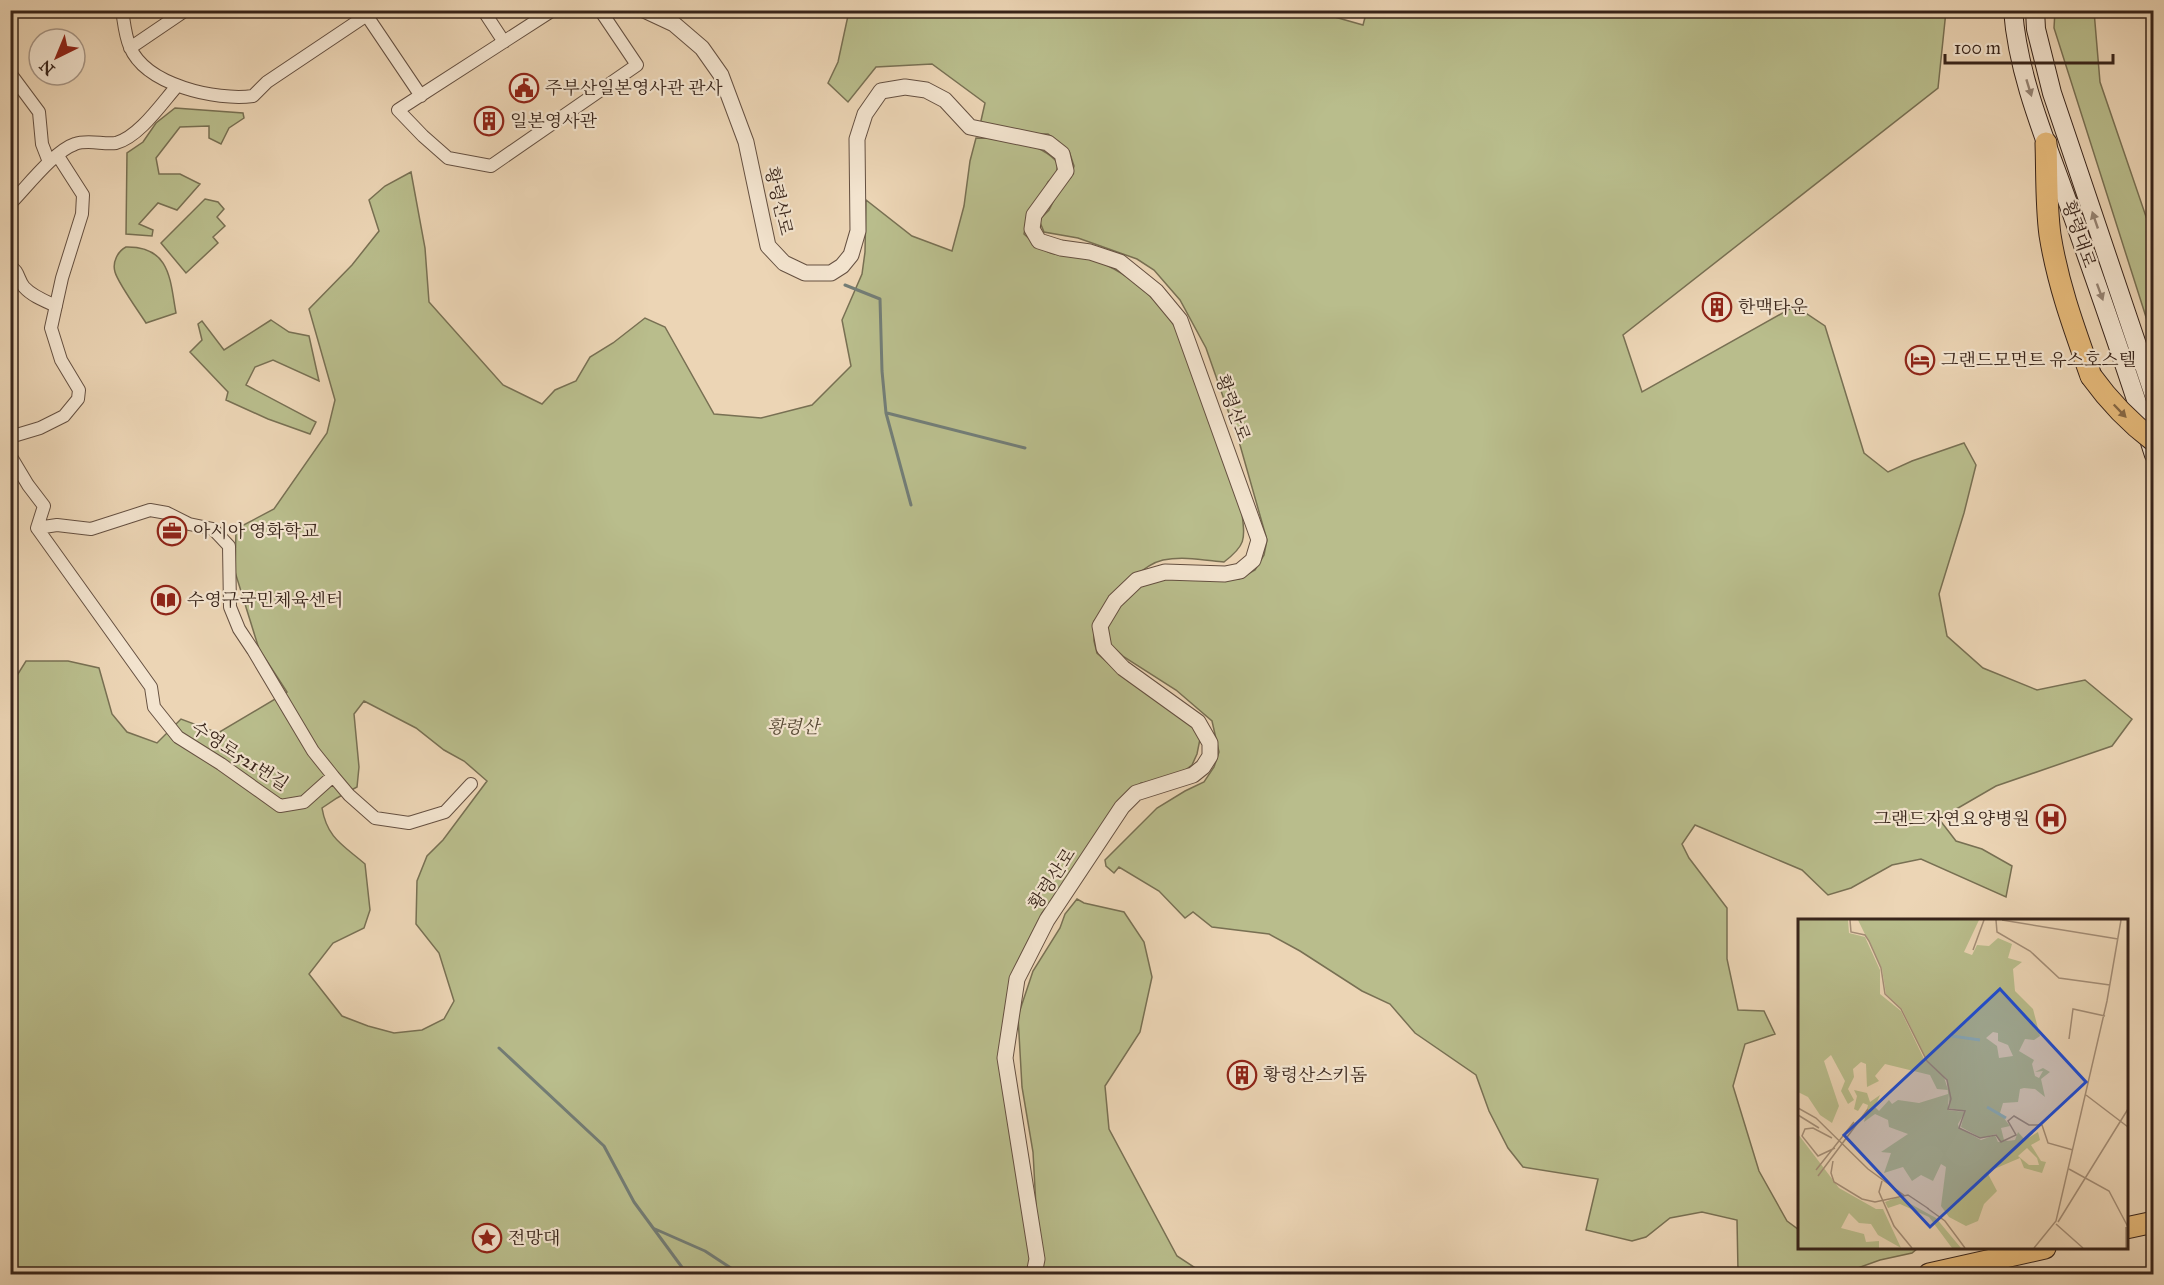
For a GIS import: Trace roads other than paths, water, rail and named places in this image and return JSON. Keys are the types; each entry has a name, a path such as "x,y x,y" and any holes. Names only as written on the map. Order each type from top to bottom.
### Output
{"highway":[{"path":"2046,143 2050,233 2073,331 2091,376 2136,428 2154,441"},
{"path":"2128,1228 2154,1222"},
{"path":"1929,1275 2041,1249"}],"main road":[{"name":"황령대로","path":"2013,10 2016,43 2021,64 2046,143 2126,365 2154,455"},
{"name":"황령대로","path":"2035,10 2036,29 2052,93 2154,395"}],"street":[{"path":"122,10 130,48 162,80 177,86 236,98 253,96 267,82 365,13 421,96"},
{"path":"130,48 186,10"},
{"path":"483,10 504,42"},
{"path":"553,10 398,111 448,158 491,166 637,65 600,10"},
{"name":"황령산로","path":"644,10 674,24 702,48 721,75 746,142 768,246 784,263 805,273 831,273 842,267 851,255 858,231 857,139 865,114 881,91 905,87 926,90 945,100 970,127 1048,142 1062,154 1066,171 1034,215 1032,229 1039,241 1061,248 1090,252 1119,262 1156,291 1180,320 1259,540 1253,560 1240,572 1225,574 1165,572 1137,580 1115,601 1100,626 1104,648 1123,668 1198,722 1210,743 1210,756 1193,776 1136,793 1122,807 1047,920 1017,979 1005,1058 1037,1259 1034,1275"},
{"path":"10,73 39,112 42,144 83,195 82,214 72,243 51,327 53,340 61,360 79,390 78,399 64,416 40,428 10,437"},
{"path":"10,204 54,159 74,144 96,141 116,143 131,135 146,122 177,86"},
{"path":"10,266 16,270 23,286 35,296 56,306"},
{"path":"10,455 44,506 37,528 57,525 91,529 150,510 167,513 189,524 213,529 229,546 230,607 238,629 313,751 349,795 375,818 408,823 445,812 471,784"},
{"name":"수영로521번길","path":"37,528 150,687 154,707 178,737 280,806 304,802 333,776"}],"waterway":[{"path":"845,285 880,299 886,413 911,505"},
{"path":"887,413 1025,448"},
{"path":"499,1048 604,1146 634,1202 684,1270"},
{"path":"655,1229 705,1251 740,1274"}],"place":[{"name":"주부산일본영사관 관사","path":"524,88"},
{"name":"일본영사관","path":"489,121"},
{"name":"한맥타운","path":"1717,307"},
{"name":"그랜드모먼트 유스호스텔","path":"1920,360"},
{"name":"아시아 영화학교","path":"172,531"},
{"name":"수영구국민체육센터","path":"166,600"},
{"name":"그랜드자연요양병원","path":"2051,819"},
{"name":"황령산스키돔","path":"1242,1075"},
{"name":"전망대","path":"487,1238"}],"park label":[{"name":"황령산","path":"793,727"}]}
